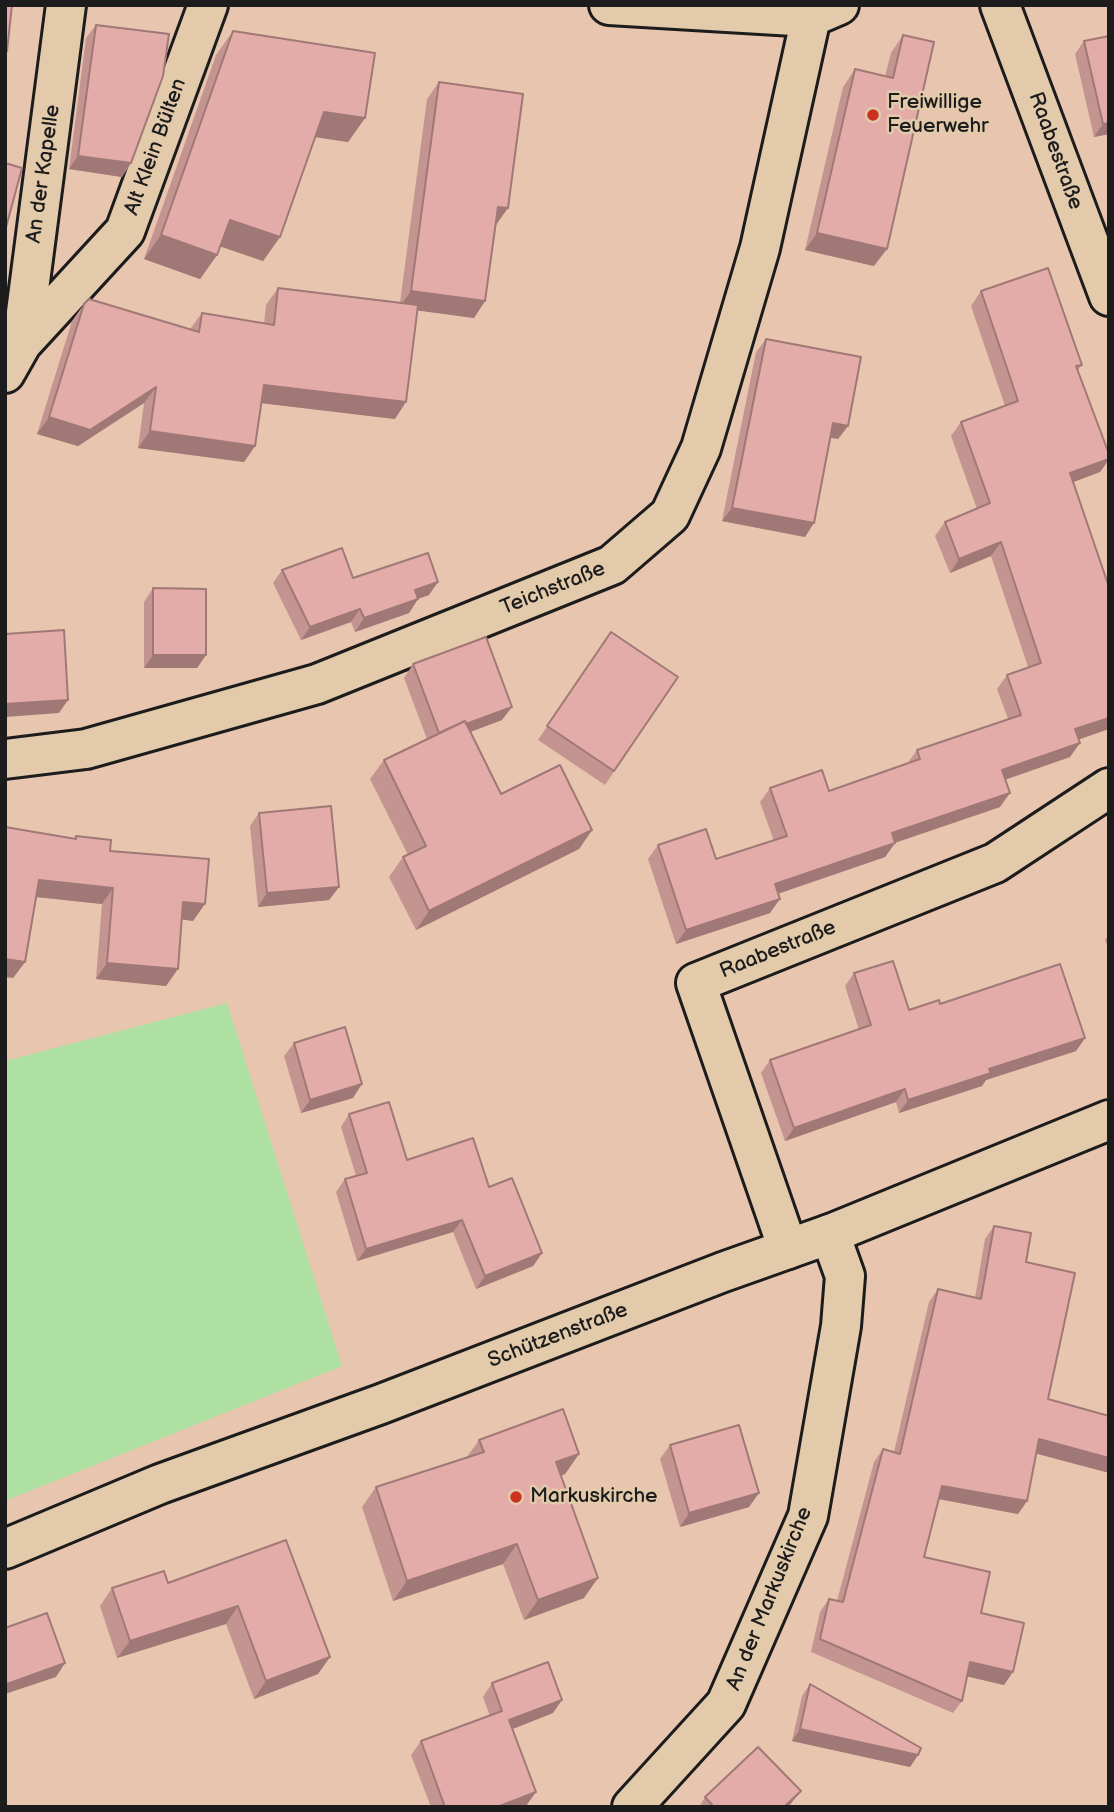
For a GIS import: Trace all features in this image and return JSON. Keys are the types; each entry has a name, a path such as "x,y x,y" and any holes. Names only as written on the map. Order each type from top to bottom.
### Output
{"street":[{"name":"An der Kapelle","path":"14,358 66,5"},
{"name":"Alt Klein Bülten","path":"14,358 125,231 208,5"},
{"path":"609,5 825,11"},
{"name":"Raabestraße","path":"1000,5 1109,296"},
{"name":"Teichstraße","path":"5,759 86,749 317,684 612,565 670,515 701,448 760,248 825,11"},
{"name":"Raabestraße","path":"788,1249 696,983 995,863 1109,788"},
{"name":"Schützenstraße","path":"5,1549 160,1484 831,1234 1109,1120"},
{"name":"An der Markuskirche","path":"632,1807 726,1704 808,1516 841,1326 845,1276 831,1234"}],"green space":[{"path":"227,1003 342,1366 5,1501 5,1061"}],"building":[{"path":"5,5 12,5 7,51 5,51"},
{"path":"96,25 169,34 163,76 131,163 78,156"},
{"path":"233,31 375,53 365,118 324,112 280,237 230,220 217,255 161,235"},
{"path":"903,35 934,42 887,249 817,233 855,69 893,78"},
{"path":"1109,36 1109,123 1103,124 1084,41"},
{"path":"439,82 523,94 508,208 498,207 485,301 411,291"},
{"path":"5,163 22,168 5,231"},
{"path":"1048,268 1082,365 1076,366 1109,454 1109,459 1070,473 1109,587 1109,718 1075,729 1080,743 1002,770 1010,793 892,833 895,843 775,884 780,899 686,930 658,845 706,829 716,859 787,836 770,788 822,770 829,791 920,759 917,750 1021,715 1007,675 1041,663 1001,542 959,559 945,522 990,503 961,422 1018,401 981,291"},
{"path":"278,288 418,305 406,402 264,385 255,446 150,431 156,387 90,430 49,417 84,304 89,299 199,332 202,313 274,325"},
{"path":"766,339 861,357 848,426 833,423 814,523 732,508"},
{"path":"342,548 353,578 428,553 438,582 415,590 418,599 364,618 360,609 310,627 282,570"},
{"path":"153,588 206,589 206,655 153,655"},
{"path":"64,630 68,700 5,704 5,634"},
{"path":"611,632 678,677 614,771 547,726"},
{"path":"486,637 512,707 466,724 465,721 439,733 413,664"},
{"path":"465,721 501,794 560,765 592,830 429,911 403,857 426,846 384,760"},
{"path":"331,806 339,887 267,893 259,813"},
{"path":"5,827 76,839 76,836 111,840 110,851 209,859 205,904 183,902 178,969 107,963 113,888 39,880 25,962 5,959"},
{"path":"893,961 909,1010 939,1000 940,1004 1060,964 1085,1038 989,1069 991,1073 908,1100 905,1089 794,1128 770,1060 871,1025 854,973"},
{"path":"345,1027 362,1084 310,1100 294,1043"},
{"path":"389,1102 407,1160 473,1138 489,1187 512,1178 542,1253 485,1276 462,1220 366,1249 345,1179 367,1173 349,1114"},
{"path":"994,1226 1031,1233 1026,1262 1075,1273 1048,1399 1109,1416 1109,1458 1039,1439 1027,1501 942,1486 924,1557 990,1572 981,1613 1024,1623 1013,1672 970,1662 962,1701 820,1639 829,1599 843,1602 883,1449 900,1454 938,1289 981,1299"},
{"path":"563,1409 579,1454 556,1462 598,1578 538,1600 517,1544 407,1581 376,1487 484,1452 479,1440"},
{"path":"739,1425 759,1493 689,1513 670,1445"},
{"path":"286,1540 330,1657 266,1681 238,1606 130,1641 112,1588 164,1571 168,1583"},
{"path":"47,1613 65,1663 7,1684 5,1628"},
{"path":"548,1662 562,1700 509,1720 536,1792 497,1807 445,1807 421,1741 502,1711 492,1683"},
{"path":"810,1684 921,1748 918,1755 800,1729"},
{"path":"758,1747 801,1791 784,1807 714,1807 705,1797"}],"place":[{"name":"Freiwillige Feuerwehr","path":"873,115"},
{"name":"Markuskirche","path":"516,1497"}]}
